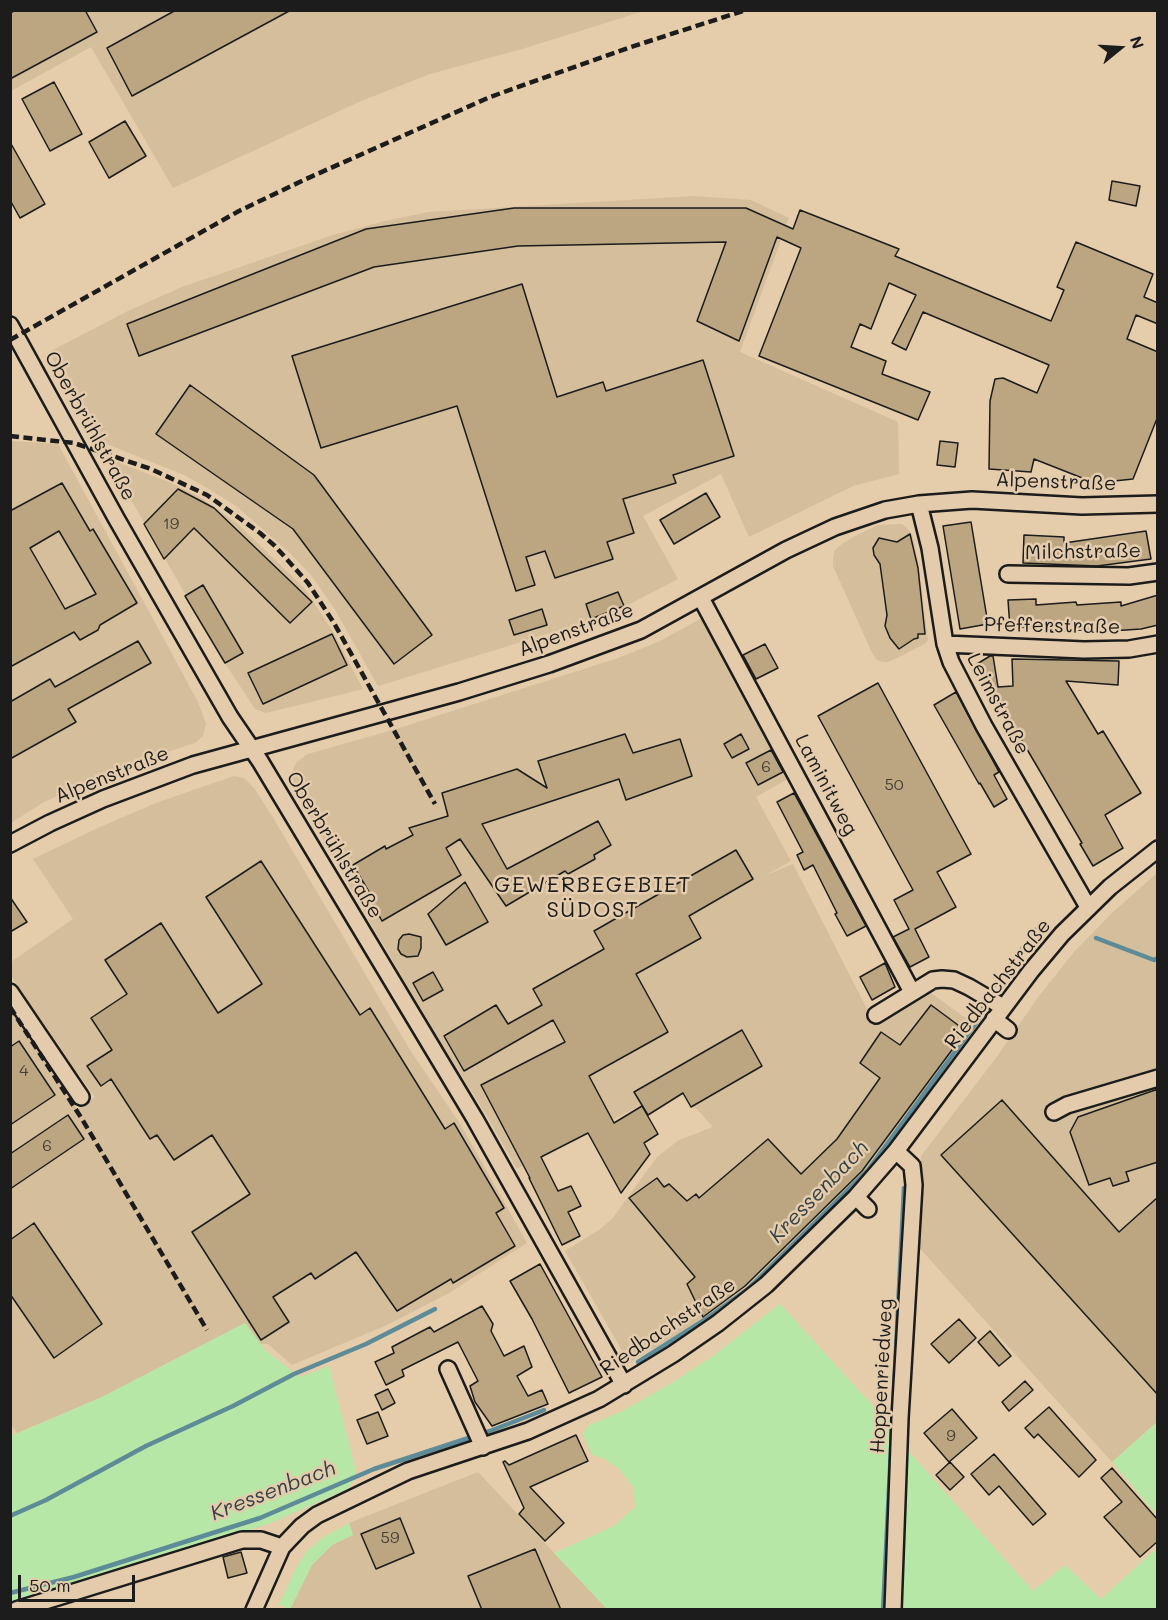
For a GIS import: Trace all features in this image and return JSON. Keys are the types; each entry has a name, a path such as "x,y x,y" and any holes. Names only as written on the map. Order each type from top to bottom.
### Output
{"street":[{"name":"Oberbrühlstraße","path":"10,325 116,518 230,717 475,1119 624,1385"},
{"name":"Alpenstraße","path":"10,844 59,819 141,784 193,765 459,692 549,664 641,630 786,550 835,527 885,510 919,504 972,500 1082,506 1158,504"},
{"name":"Leimstraße","path":"919,504 930,548 945,644 951,662 984,726 1088,907"},
{"name":"Milchstraße","path":"1008,574 1129,576 1158,572"},
{"name":"Laminitweg","path":"701,598 912,992"},
{"name":"Pfefferstraße","path":"945,644 1084,650 1129,649 1158,644"},
{"name":"Riedbachstraße","path":"282,1547 291,1536 317,1515 363,1491 481,1444 528,1431 624,1385 718,1323 750,1298 809,1245 856,1197 896,1151 1031,971 1088,907 1158,849"},
{"path":"876,1015 933,980 954,980 998,1013 1008,1030"},
{"path":"10,992 81,1097"},
{"path":"1054,1112 1066,1105 1158,1078"},
{"name":"Hoppenriedweg","path":"893,1610 900,1418 914,1185 912,1166 896,1151"},
{"path":"856,1197 868,1209"},
{"path":"448,1369 481,1444"},
{"path":"16,1610 242,1540 261,1540 282,1547 254,1610"}],"shaded area":[{"path":"11,11 644,11 522,49 430,74 361,101 173,188 91,47 11,91"},
{"path":"693,196 751,200 789,218 740,352 898,422 899,474 853,486 749,537 721,474 643,516 678,579 624,607 573,626 378,686 334,608 311,575 290,553 236,506 209,489 184,475 99,441 49,352 128,311 182,287 333,235 385,221 429,212"},
{"path":"10,441 58,444 198,702 206,724 203,736 195,743 121,767 44,802 11,823"},
{"path":"107,458 169,482 200,497 238,524 304,588 332,630 363,689 266,713 255,709 225,663"},
{"path":"901,524 912,534 918,560 928,640 899,657 883,662 877,660 872,653 833,566 833,558 835,550 857,535 878,525"},
{"path":"704,617 791,777 756,797 791,861 764,876 793,864 867,1009 901,989 916,998 931,993 974,1024 865,1172 746,1288 705,1318 629,1363 565,1251 612,1219 657,1157 679,1140 713,1127 697,1109 691,1107 683,1093 647,1115 641,1105 517,1169 374,929 313,822 292,778 297,762 308,754 396,729 618,658 658,642"},
{"path":"234,776 244,778 254,788 272,816 410,1050 461,1125 527,1243 449,1293 387,1325 292,1365 268,1344 259,1344 245,1323 102,1397 17,1433 10,1423 10,1008 77,1109 95,1097 63,1055 11,976 11,962 73,919 33,859 156,803"},
{"path":"1157,873 1157,1422 1112,1462 916,1244 921,1156 1074,952 1112,913"},
{"path":"478,1472 607,1609 290,1610 312,1565 332,1545 353,1535 349,1523"}],"green space":[{"path":"780,1304 875,1408 895,1426 888,1609 607,1609 554,1553 614,1526 635,1507 633,1487 618,1468 603,1458 592,1455 583,1434 589,1425 623,1411 713,1356"},
{"path":"245,1323 266,1351 300,1377 329,1366 357,1475 348,1489 273,1522 224,1539 11,1604 11,1436 102,1397"},
{"path":"1157,1422 1157,1515 1112,1462"},
{"path":"904,1446 1033,1591 1065,1565 1101,1599 1157,1548 1157,1609 898,1610"},
{"path":"349,1523 353,1535 332,1545 312,1565 290,1609 279,1605 306,1552 322,1538"}],"building":[{"path":"16,10 85,10 97,32 10,79 10,13"},
{"path":"176,10 291,10 132,96 107,48"},
{"path":"54,82 82,134 50,151 22,99"},
{"path":"125,121 146,156 109,178 89,142"},
{"path":"10,142 45,204 20,218 10,200"},
{"path":"1112,181 1140,186 1136,206 1109,200"},
{"path":"514,208 746,208 793,229 800,210 899,249 895,256 1051,321 1064,290 1057,287 1076,242 1153,274 1144,297 1158,303 1158,324 1136,315 1127,339 1158,352 1158,416 1133,479 1095,483 1034,459 1031,472 989,469 990,401 995,379 1003,378 1037,393 1049,365 923,312 906,350 892,343 916,295 889,283 871,329 860,324 851,347 886,361 882,374 930,392 918,420 759,356 801,248 777,237 739,341 697,321 726,242 518,246 374,267 139,356 127,324 366,229"},
{"path":"522,284 557,397 603,382 606,391 703,360 734,456 673,475 676,483 623,499 634,533 607,542 613,559 555,578 545,551 526,557 535,585 516,591 457,406 321,448 292,356"},
{"path":"190,385 314,475 432,635 394,664 293,529 156,434"},
{"path":"940,441 958,443 955,467 937,465"},
{"path":"62,483 90,531 93,529 137,603 80,640 74,632 10,667 10,511","holes":["59,531 96,594 65,609 30,548"]},
{"path":"178,489 214,508 312,602 290,623 194,528 164,559 144,524"},
{"path":"706,493 720,517 674,544 660,520"},
{"path":"971,522 988,624 960,629 943,526"},
{"path":"1146,531 1151,559 1097,566 1023,563 1024,535 1064,537 1064,543"},
{"path":"910,534 918,568 925,634 918,634 918,638 899,649 890,638 885,626 887,615 880,564 874,555 873,548 879,538 897,542"},
{"path":"203,585 243,653 225,663 185,596"},
{"path":"618,592 624,606 591,619 586,604"},
{"path":"1158,595 1158,625 1141,629 1051,632 1050,626 1010,628 1008,600 1036,599 1036,605 1121,602 1121,606"},
{"path":"542,609 547,625 514,635 509,620"},
{"path":"332,634 347,665 263,704 248,673"},
{"path":"138,641 151,663 68,709 76,722 10,759 10,702 50,679 55,687"},
{"path":"765,644 778,668 756,679 743,655"},
{"path":"993,656 998,687 1013,686 1012,659 1119,661 1118,685 1066,681 1098,734 1103,731 1141,793 1105,815 1123,848 1093,866 1080,844 1082,843 977,664"},
{"path":"878,683 971,854 937,872 956,907 915,929 929,957 910,967 893,937 909,929 894,900 913,890 818,716"},
{"path":"956,692 999,772 994,775 1007,799 994,807 934,705"},
{"path":"625,734 633,753 680,739 692,776 626,800 619,779 482,824 507,869 598,821 611,845 594,855 595,859 568,874 565,871 506,906 460,839 446,848 461,875 382,921 372,903 375,902 353,865 385,846 386,849 413,835 409,828 448,816 442,793 517,769 547,788 538,761"},
{"path":"741,734 749,749 732,758 724,744"},
{"path":"771,750 783,772 758,785 746,763"},
{"path":"794,793 866,926 847,936 813,865 804,870 797,855 803,852 777,802"},
{"path":"736,850 753,879 689,916 701,938 636,974 668,1032 589,1076 614,1123 642,1106 658,1134 644,1143 650,1154 621,1193 588,1133 541,1157 558,1191 571,1186 581,1206 568,1212 580,1236 562,1245 481,1085 565,1042 553,1020 464,1071 444,1036 496,1005 508,1024 542,1005 533,989 604,949 594,931"},
{"path":"261,861 360,1015 370,1008 445,1129 454,1123 504,1208 496,1213 515,1246 453,1283 451,1279 397,1311 356,1252 315,1279 311,1273 273,1297 289,1322 261,1340 192,1232 250,1194 212,1135 174,1160 157,1135 150,1139 111,1079 101,1086 87,1066 112,1050 91,1018 127,994 105,960 161,923 218,1013 262,984 206,897"},
{"path":"465,882 488,922 446,945 428,914"},
{"path":"10,897 27,922 10,932"},
{"path":"403,935 421,937 418,956 407,957 398,949 399,940"},
{"path":"885,963 895,987 872,1000 860,977"},
{"path":"433,972 443,990 423,1001 413,983"},
{"path":"931,1005 966,1031 862,1171 745,1286 703,1317 687,1284 695,1277 629,1198 657,1178 664,1187 669,1184 687,1201 696,1194 699,1198 768,1139 801,1174 837,1139 880,1078 860,1063 881,1032 900,1045"},
{"path":"742,1030 762,1066 691,1107 683,1093 648,1115 634,1092"},
{"path":"19,1041 55,1095 10,1125 10,1047"},
{"path":"1158,1089 1158,1162 1126,1172 1129,1181 1113,1186 1110,1178 1089,1185 1070,1132 1078,1117"},
{"path":"1002,1100 1119,1232 1158,1197 1158,1395 941,1155"},
{"path":"68,1115 84,1139 10,1189 10,1154"},
{"path":"34,1223 102,1324 54,1358 10,1294 10,1240"},
{"path":"540,1264 602,1377 569,1393 510,1281"},
{"path":"482,1306 493,1324 491,1331 504,1356 524,1346 532,1367 517,1376 528,1396 542,1390 548,1404 492,1426 475,1402 470,1386 478,1381 458,1342 402,1370 404,1376 386,1385 375,1362 394,1353 392,1347 430,1327 434,1332"},
{"path":"959,1319 976,1338 949,1363 931,1344"},
{"path":"990,1331 1011,1356 999,1366 978,1342"},
{"path":"1025,1381 1033,1390 1009,1411 1002,1402"},
{"path":"388,1389 395,1403 382,1410 375,1395"},
{"path":"1049,1407 1096,1460 1079,1477 1038,1434 1034,1438 1025,1428"},
{"path":"952,1409 977,1438 949,1462 924,1433"},
{"path":"378,1412 388,1436 367,1444 357,1420"},
{"path":"576,1435 588,1461 530,1487 564,1523 545,1541 519,1514 524,1508 503,1462 509,1465"},
{"path":"994,1454 1046,1514 1033,1525 999,1486 989,1495 971,1474"},
{"path":"950,1462 964,1477 950,1490 936,1475"},
{"path":"1112,1468 1158,1520 1158,1541 1140,1557 1104,1517 1122,1502 1101,1478"},
{"path":"400,1518 414,1553 376,1569 361,1534"},
{"path":"535,1549 561,1610 482,1610 468,1576"},
{"path":"241,1552 247,1573 228,1578 223,1557"}],"waterway":[{"name":"Kressenbach","path":"994,986 1036,930"},
{"name":"Kressenbach","path":"1096,938 1154,960 1158,958"},
{"name":"Kressenbach","path":"638,1362 748,1289 868,1170 979,1019 984,1006"},
{"path":"883,1610 904,1188"},
{"name":"Kressenbach","path":"10,1516 46,1500 146,1446 233,1406 294,1374 366,1344 435,1309"},
{"name":"Kressenbach","path":"10,1593 74,1577 260,1518 374,1469 490,1431 544,1410"}],"railway":[{"path":"10,340 239,211 306,179 490,97 631,47 746,10"},
{"path":"10,436 74,443 151,469 207,495 260,533 275,546 308,583 334,623 435,804"},
{"path":"10,1007 82,1119 207,1330"}],"district":[{"name":"GEWERBEGEBIET SÜDOST","path":"593,898"}]}
